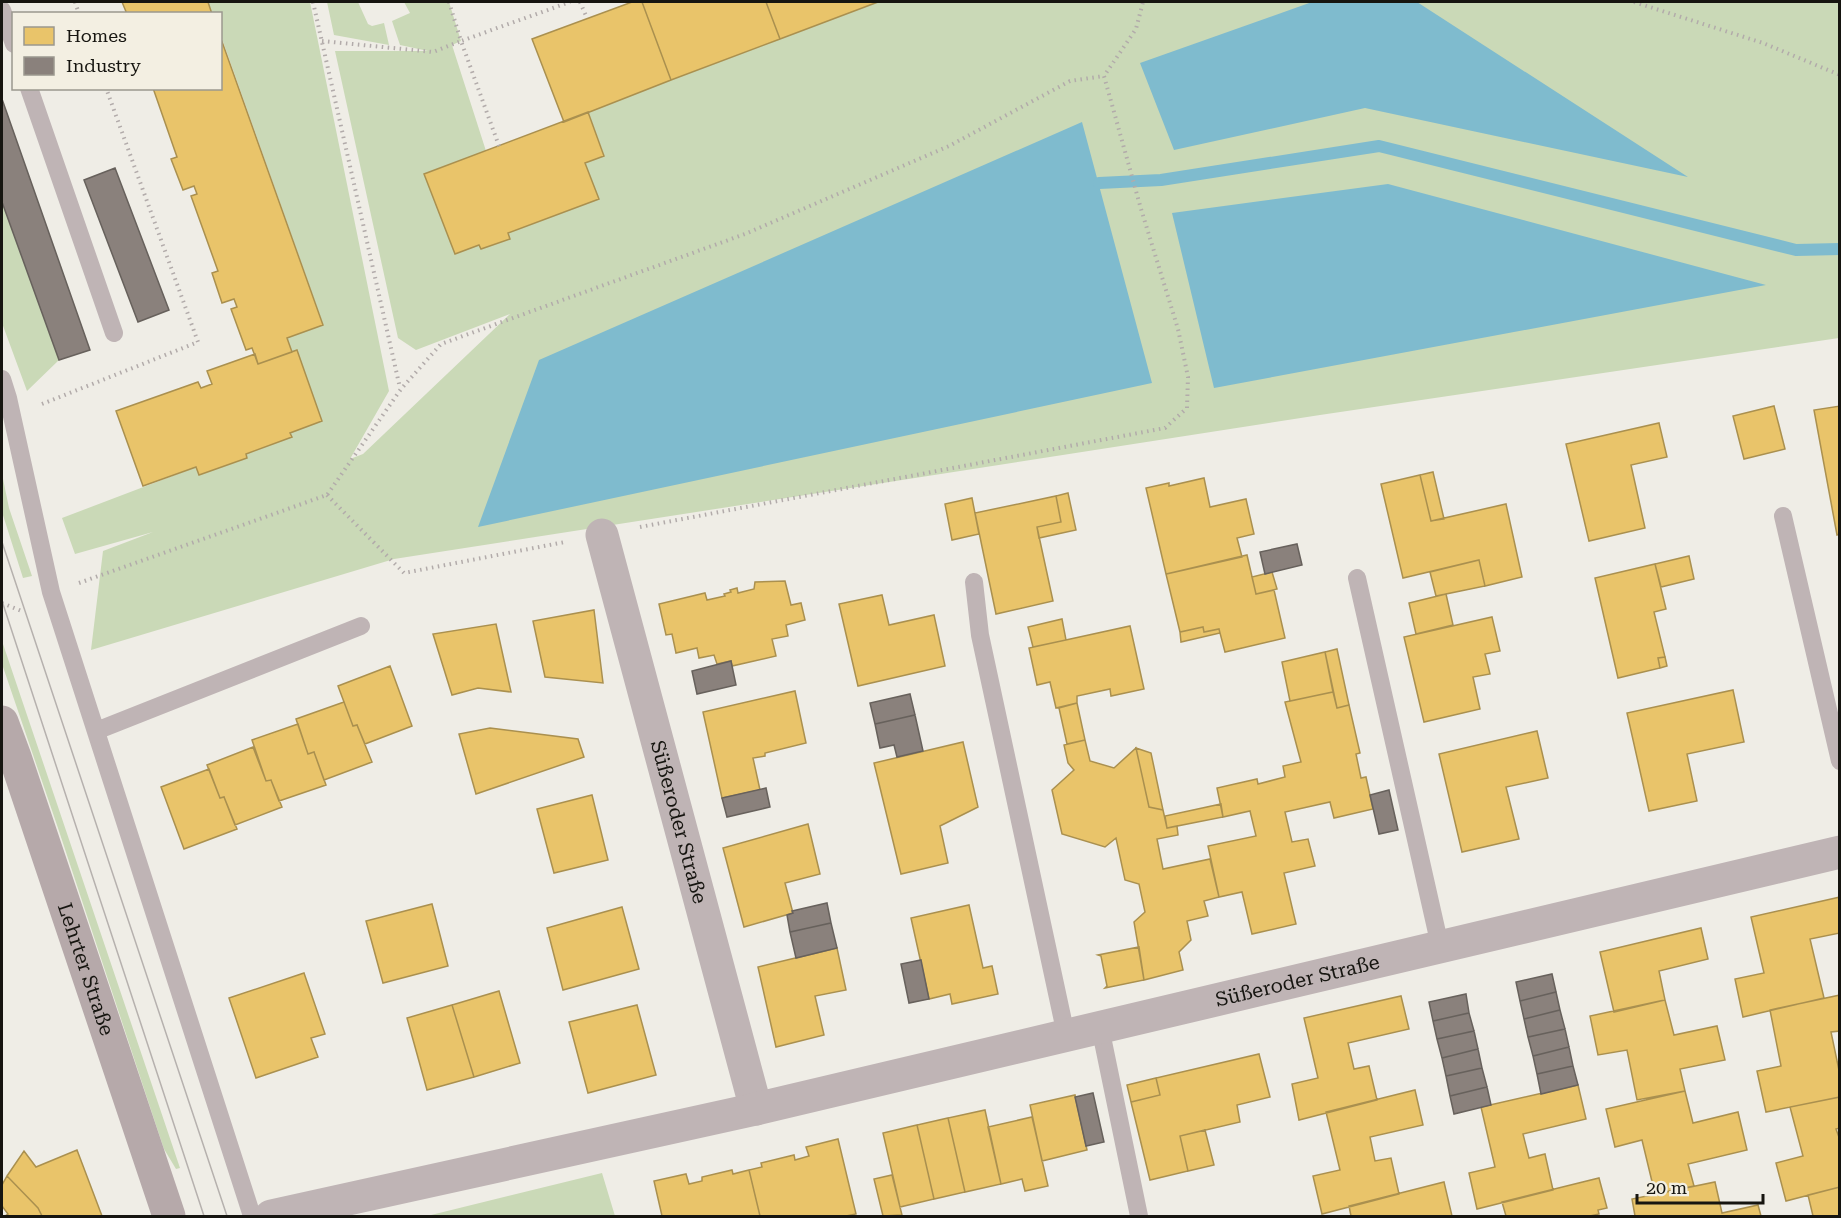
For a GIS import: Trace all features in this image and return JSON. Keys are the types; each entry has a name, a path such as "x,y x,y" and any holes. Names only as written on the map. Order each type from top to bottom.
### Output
{"main road":[{"name":"Lehrter Straße","path":"2,722 169,1216"}],"street":[{"name":"Süßeroder Straße","path":"602,535 756,1109"},
{"name":"Süßeroder Straße","path":"271,1216 756,1109 1839,852"}],"lane":[{"path":"2,10 12,38"},
{"path":"30,90 114,333"},
{"path":"2,379 51,592 252,1216"},
{"path":"1783,516 1839,761"},
{"path":"1357,578 1440,946"},
{"path":"974,582 980,635 1066,1035"},
{"path":"96,731 361,626"},
{"path":"1100,1027 1139,1216"}],"path":[{"path":"313,2 400,389"},
{"path":"449,2 499,146"},
{"path":"322,41 433,51 570,2"},
{"path":"580,2 587,18"},
{"path":"2,603 42,619 34,599 327,495 400,389 441,344 745,234 949,146 1070,81 1104,76 1136,29 1143,2"},
{"path":"1634,2 1763,43 1839,75"},
{"path":"327,495 404,573 1165,428 1187,408 1188,377 1178,329 1141,209 1104,76"}],"green space":[{"path":"208,2 310,2 389,391 350,459 363,454 510,314 416,350 398,338 335,51 428,51 400,45 392,21 410,13 404,2 449,2 461,41 452,45 486,151 479,245 482,249 509,239 508,233 599,199 585,163 604,155 588,111 878,2 1839,2 1839,338 1320,415 394,559 91,650 103,551 153,532 75,554 62,518 196,467 199,475 247,458 246,454 291,437 290,433 322,421 297,350 292,352 287,338 323,324 222,39 222,12 212,12"},
{"path":"327,2 358,2 368,24 372,26 384,23 389,45 334,35"},
{"path":"2,202 59,360 27,391 2,323"},
{"path":"2,474 9,508 32,576 23,578 2,512"},
{"path":"2,641 180,1168 176,1169 164,1149 2,664"},
{"path":"602,1173 615,1216 427,1216"}],"water":[{"path":"1312,2 1417,2 1688,177 1365,108 1174,150 1140,63"},
{"path":"1082,122 1152,383 478,527 539,360"},
{"path":"1388,184 1766,285 1214,388 1172,213"}],"building: Homes":[{"path":"122,2 208,2 211,12 126,12"},
{"path":"632,2 642,2 671,80 564,122 532,39"},
{"path":"642,2 766,2 780,39 671,80"},
{"path":"766,2 878,2 780,39"},
{"path":"222,42 323,325 287,338 292,352 258,364 252,348 246,350 231,309 237,307 234,299 222,303 212,273 218,271 191,196 197,194 194,186 183,190 171,159 177,157 154,90 222,90"},
{"path":"588,112 604,156 585,163 599,199 508,233 510,239 481,249 479,245 455,254 424,174"},
{"path":"297,350 322,421 290,433 292,437 246,454 247,458 199,475 196,467 143,486 116,411 198,382 201,388 212,384 207,371 255,354 258,364"},
{"path":"1774,406 1785,449 1744,459 1733,416"},
{"path":"1840,406 1840,534 1837,535 1814,410"},
{"path":"1659,423 1667,457 1631,465 1645,528 1589,541 1566,444"},
{"path":"1433,472 1444,519 1431,521 1420,475"},
{"path":"1420,475 1431,521 1506,504 1522,577 1485,586 1479,560 1403,578 1381,484"},
{"path":"1204,478 1210,507 1246,499 1254,534 1237,538 1242,557 1166,574 1146,488 1169,483 1169,486"},
{"path":"1068,493 1076,530 1039,538 1037,527 1061,522 1056,496"},
{"path":"1056,496 1061,522 1037,527 1053,601 996,614 975,513"},
{"path":"972,498 979,534 952,540 945,504"},
{"path":"1247,555 1256,594 1274,590 1285,638 1225,652 1219,629 1204,632 1203,627 1180,632 1166,574"},
{"path":"1689,556 1694,579 1661,587 1655,564"},
{"path":"1479,560 1485,586 1436,596 1430,572"},
{"path":"1655,564 1666,609 1654,612 1665,657 1658,658 1660,668 1618,678 1595,578"},
{"path":"1272,572 1277,589 1256,594 1252,577"},
{"path":"785,581 791,605 801,603 805,620 786,625 788,636 772,639 776,656 732,666 731,661 717,664 714,655 699,658 697,648 676,653 672,634 666,635 659,604 705,593 707,600 725,596 724,594 731,592 730,590 737,588 738,593 754,589 755,582"},
{"path":"1446,594 1453,625 1416,634 1409,603"},
{"path":"882,595 889,625 934,615 945,666 858,686 839,604"},
{"path":"594,610 603,683 545,677 533,621"},
{"path":"1492,617 1500,651 1485,654 1490,674 1473,677 1480,709 1424,722 1404,637"},
{"path":"1062,619 1066,640 1033,647 1028,627"},
{"path":"496,624 511,692 478,688 452,695 433,634"},
{"path":"1130,626 1144,689 1111,696 1110,689 1077,696 1077,703 1056,708 1050,682 1037,685 1029,648"},
{"path":"1203,627 1204,632 1219,629 1220,633 1181,642 1180,632"},
{"path":"1337,649 1349,705 1337,708 1325,652"},
{"path":"1325,652 1333,692 1290,701 1282,662"},
{"path":"1665,657 1667,666 1660,668 1658,658"},
{"path":"390,666 412,726 365,744 357,725 353,726 338,686"},
{"path":"1733,690 1744,742 1687,754 1697,801 1649,811 1627,713"},
{"path":"795,691 806,743 753,758 760,790 722,798 703,712"},
{"path":"1333,692 1337,708 1349,705 1360,753 1356,754 1361,778 1366,777 1373,809 1334,818 1330,802 1285,812 1292,842 1308,839 1315,866 1284,873 1296,924 1252,934 1242,892 1219,897 1208,846 1256,836 1250,811 1223,817 1217,788 1257,779 1258,784 1285,777 1283,766 1301,762 1285,702"},
{"path":"344,702 353,726 357,725 372,762 324,780 314,752 308,754 296,719"},
{"path":"1077,703 1085,740 1067,744 1059,708"},
{"path":"298,724 308,754 314,752 326,785 279,801 271,780 266,781 252,740"},
{"path":"490,728 578,739 584,757 476,794 459,734"},
{"path":"1537,731 1548,778 1506,787 1519,839 1462,852 1439,754"},
{"path":"1085,740 1090,761 1114,768 1136,748 1149,807 1163,810 1167,828 1177,826 1178,835 1157,839 1163,869 1210,859 1219,897 1204,901 1208,916 1187,921 1191,940 1179,952 1183,970 1144,980 1134,922 1145,912 1139,884 1125,880 1116,838 1105,847 1062,834 1052,790 1074,770 1068,763 1064,745"},
{"path":"963,742 978,807 940,826 948,863 901,874 874,763"},
{"path":"253,747 266,781 271,780 282,807 235,825 224,797 220,798 207,765"},
{"path":"1136,748 1151,753 1163,810 1149,807"},
{"path":"209,769 220,798 224,797 237,829 184,849 161,787"},
{"path":"592,795 608,860 554,873 537,809"},
{"path":"1221,804 1223,817 1167,828 1165,816"},
{"path":"808,824 820,874 785,883 793,913 744,927 723,848"},
{"path":"1840,897 1840,933 1810,939 1824,998 1743,1017 1735,979 1764,973 1751,917"},
{"path":"432,904 448,966 383,983 366,921"},
{"path":"969,905 983,968 992,966 998,994 952,1004 950,994 929,999 911,918"},
{"path":"622,907 639,969 563,990 547,928"},
{"path":"1701,928 1708,959 1659,971 1665,1000 1614,1012 1600,952"},
{"path":"1139,947 1144,980 1105,988 1107,986 1101,956 1098,955"},
{"path":"837,948 846,990 815,996 824,1035 776,1047 758,967"},
{"path":"304,973 325,1034 311,1038 318,1057 256,1078 229,998"},
{"path":"499,991 520,1063 474,1077 452,1005"},
{"path":"1840,995 1840,1031 1831,1032 1840,1075 1840,1097 1766,1112 1757,1071 1781,1066 1770,1010"},
{"path":"1401,996 1409,1029 1348,1043 1354,1069 1369,1066 1377,1100 1299,1120 1292,1084 1318,1078 1304,1018"},
{"path":"1665,1000 1674,1035 1717,1026 1725,1060 1680,1069 1685,1091 1637,1100 1627,1050 1598,1055 1590,1016"},
{"path":"452,1005 474,1077 427,1090 407,1018"},
{"path":"637,1005 656,1075 588,1093 569,1022"},
{"path":"1259,1054 1270,1097 1237,1105 1240,1122 1180,1136 1188,1171 1150,1180 1131,1102 1160,1095 1156,1078"},
{"path":"1156,1078 1160,1095 1131,1102 1127,1085"},
{"path":"1578,1085 1586,1119 1523,1134 1529,1158 1545,1154 1553,1190 1477,1209 1469,1173 1495,1167 1481,1107"},
{"path":"1415,1090 1423,1125 1370,1137 1375,1161 1391,1158 1399,1194 1322,1214 1313,1176 1340,1170 1326,1112"},
{"path":"1685,1091 1693,1123 1738,1112 1747,1150 1688,1164 1694,1186 1655,1194 1642,1140 1615,1147 1606,1109"},
{"path":"1075,1095 1087,1150 1042,1161 1030,1105"},
{"path":"1840,1097 1840,1128 1836,1129 1840,1140 1840,1187 1786,1201 1776,1163 1803,1156 1790,1107"},
{"path":"985,1110 1001,1184 965,1192 948,1118"},
{"path":"1032,1117 1048,1186 1025,1191 1022,1179 1001,1184 988,1127"},
{"path":"948,1118 965,1192 934,1199 917,1125"},
{"path":"917,1125 934,1199 900,1207 883,1133"},
{"path":"1205,1130 1214,1165 1188,1171 1180,1136"},
{"path":"838,1139 856,1214 760,1216 749,1170 762,1167 761,1163 794,1155 795,1160 809,1156 806,1147"},
{"path":"77,1150 102,1216 42,1216 38,1208 7,1176 24,1151 36,1167"},
{"path":"732,1170 733,1174 749,1170 760,1216 662,1216 654,1181 686,1174 689,1184 702,1181 702,1177"},
{"path":"892,1175 902,1215 883,1216 874,1179"},
{"path":"7,1176 38,1208 42,1216 5,1216 8,1214 2,1206 2,1185"},
{"path":"1599,1178 1607,1208 1598,1210 1599,1214 1590,1216 1506,1216 1502,1202"},
{"path":"1444,1182 1452,1216 1351,1216 1349,1206"},
{"path":"1715,1182 1722,1213 1758,1205 1761,1216 1635,1216 1632,1199"},
{"path":"1840,1187 1840,1216 1813,1216 1808,1195"}],"building: Industry":[{"path":"2,99 90,350 59,360 2,202"},
{"path":"115,168 169,310 138,322 84,180"},
{"path":"1297,544 1302,565 1265,574 1260,552"},
{"path":"731,661 736,685 697,694 692,671"},
{"path":"910,694 915,715 875,724 870,703"},
{"path":"915,715 923,751 897,757 894,745 880,748 875,724"},
{"path":"766,788 770,807 727,817 722,798"},
{"path":"1389,790 1398,830 1379,834 1370,795"},
{"path":"827,903 831,923 790,932 787,915 793,913 792,911"},
{"path":"831,923 837,948 796,958 790,932"},
{"path":"921,960 929,999 909,1003 901,964"},
{"path":"1552,974 1556,992 1520,1001 1516,982"},
{"path":"1556,992 1560,1010 1524,1019 1520,1001"},
{"path":"1466,994 1469,1013 1433,1021 1429,1002"},
{"path":"1560,1010 1565,1029 1528,1037 1524,1019"},
{"path":"1469,1013 1474,1031 1437,1039 1433,1021"},
{"path":"1565,1029 1569,1047 1533,1056 1528,1037"},
{"path":"1474,1031 1478,1049 1442,1058 1437,1039"},
{"path":"1569,1047 1573,1066 1537,1074 1533,1056"},
{"path":"1478,1049 1482,1068 1446,1076 1442,1058"},
{"path":"1573,1066 1578,1085 1541,1094 1537,1074"},
{"path":"1482,1068 1487,1087 1450,1096 1446,1076"},
{"path":"1487,1087 1491,1105 1454,1114 1450,1096"},
{"path":"1093,1093 1104,1142 1086,1146 1075,1097"}],"waterway":[{"path":"1099,183 1161,180 1379,146 1796,250 1840,249"}],"tram line":[{"path":"2,542 227,1216"},
{"path":"2,601 204,1216"}]}
